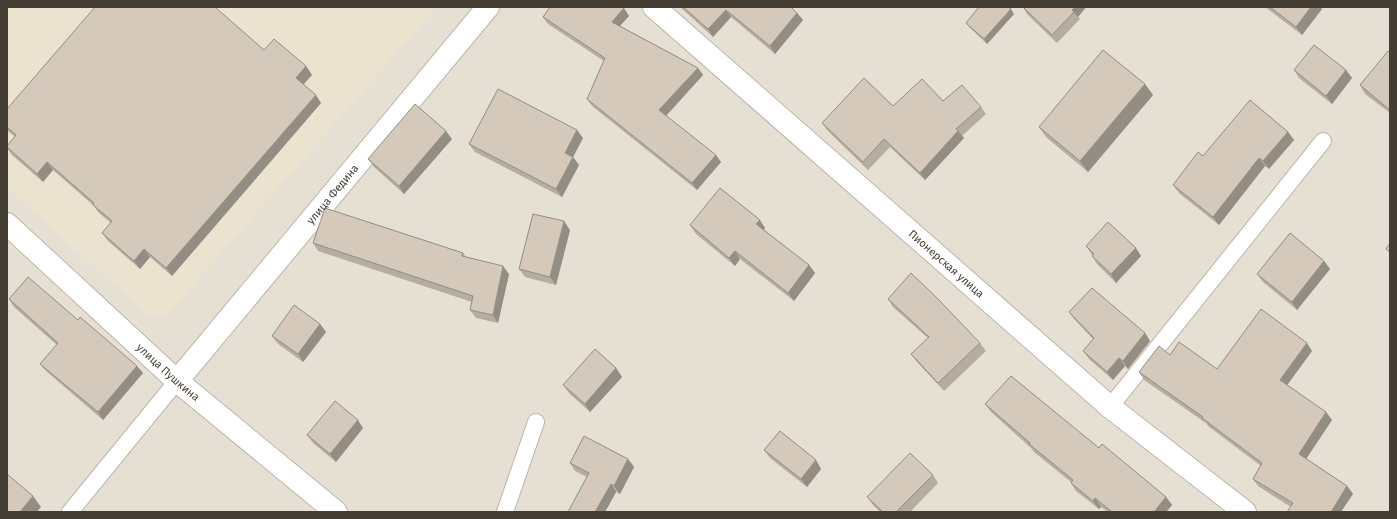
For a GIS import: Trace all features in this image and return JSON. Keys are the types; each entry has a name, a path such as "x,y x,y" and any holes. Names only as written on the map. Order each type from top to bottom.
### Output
{"street":[{"name":"улица Федина","path":"177,381 488,7"},
{"name":"Пионерская улица","path":"654,7 1110,407 1245,512"},
{"name":"улица Пушкина","path":"7,224 177,381 336,512"}],"lane":[{"path":"1110,407 1323,141"},
{"path":"70,512 177,381"},
{"path":"505,512 536,422"}],"shaded area":[{"path":"7,7 1390,7 1390,512 7,512"},
{"path":"7,7 437,7 170,311 160,316 152,317 7,188"}],"building":[{"path":"95,7 215,7 264,50 274,39 306,66 296,78 316,95 166,268 144,249 134,261 102,233 112,221 93,205 94,203 47,162 37,174 7,147 16,135 7,127 7,109"},
{"path":"550,7 622,7 624,8 612,22 698,68 659,110 716,155 692,183 587,99 605,58 543,17"},
{"path":"683,7 791,7 797,13 770,46 726,10 708,29"},
{"path":"979,7 1008,7 1011,9 984,39 966,23"},
{"path":"1023,7 1075,7 1072,10 1074,12 1052,35"},
{"path":"1270,7 1311,7 1296,27"},
{"path":"1314,45 1346,70 1326,96 1294,70"},
{"path":"1103,50 1145,84 1080,161 1039,127"},
{"path":"1388,51 1390,53 1390,110 1360,85"},
{"path":"864,78 893,106 922,79 943,101 962,85 981,107 956,129 958,131 920,173 884,139 863,162 822,123"},
{"path":"498,89 577,130 565,153 573,157 556,189 469,144"},
{"path":"1250,100 1288,132 1263,161 1259,158 1213,217 1173,185 1198,152 1203,156"},
{"path":"415,104 446,131 399,186 368,159"},
{"path":"720,188 760,220 756,224 809,265 788,293 735,251 729,258 690,225"},
{"path":"325,208 463,253 462,256 503,266 493,315 470,310 473,296 313,243"},
{"path":"533,214 564,221 550,277 519,269"},
{"path":"1108,222 1136,248 1111,274 1092,256 1094,254 1086,246"},
{"path":"1290,233 1324,261 1292,302 1257,274"},
{"path":"1390,243 1390,252 1386,249"},
{"path":"911,273 980,343 938,383 911,354 929,337 888,299"},
{"path":"28,277 78,320 80,317 137,366 98,412 40,364 58,343 9,299"},
{"path":"1092,288 1145,333 1123,361 1119,358 1107,372 1083,351 1094,338 1069,312"},
{"path":"294,305 320,324 298,354 272,336"},
{"path":"1261,309 1307,343 1280,380 1326,412 1299,454 1347,486 1331,512 1287,512 1293,503 1253,479 1262,463 1202,418 1203,417 1139,372 1159,346 1170,355 1179,342 1217,369"},
{"path":"595,349 616,368 585,404 563,385"},
{"path":"1011,376 1099,448 1102,444 1166,497 1154,512 1112,512 1095,498 1093,501 1071,483 1073,480 1029,444 1030,443 985,404"},
{"path":"335,401 358,420 330,454 307,435"},
{"path":"780,431 816,460 801,479 764,450"},
{"path":"584,436 628,459 614,486 611,484 595,512 568,512 589,473 570,463"},
{"path":"910,453 933,475 896,512 883,512 867,497"},
{"path":"7,474 33,496 20,512 7,512"}]}
